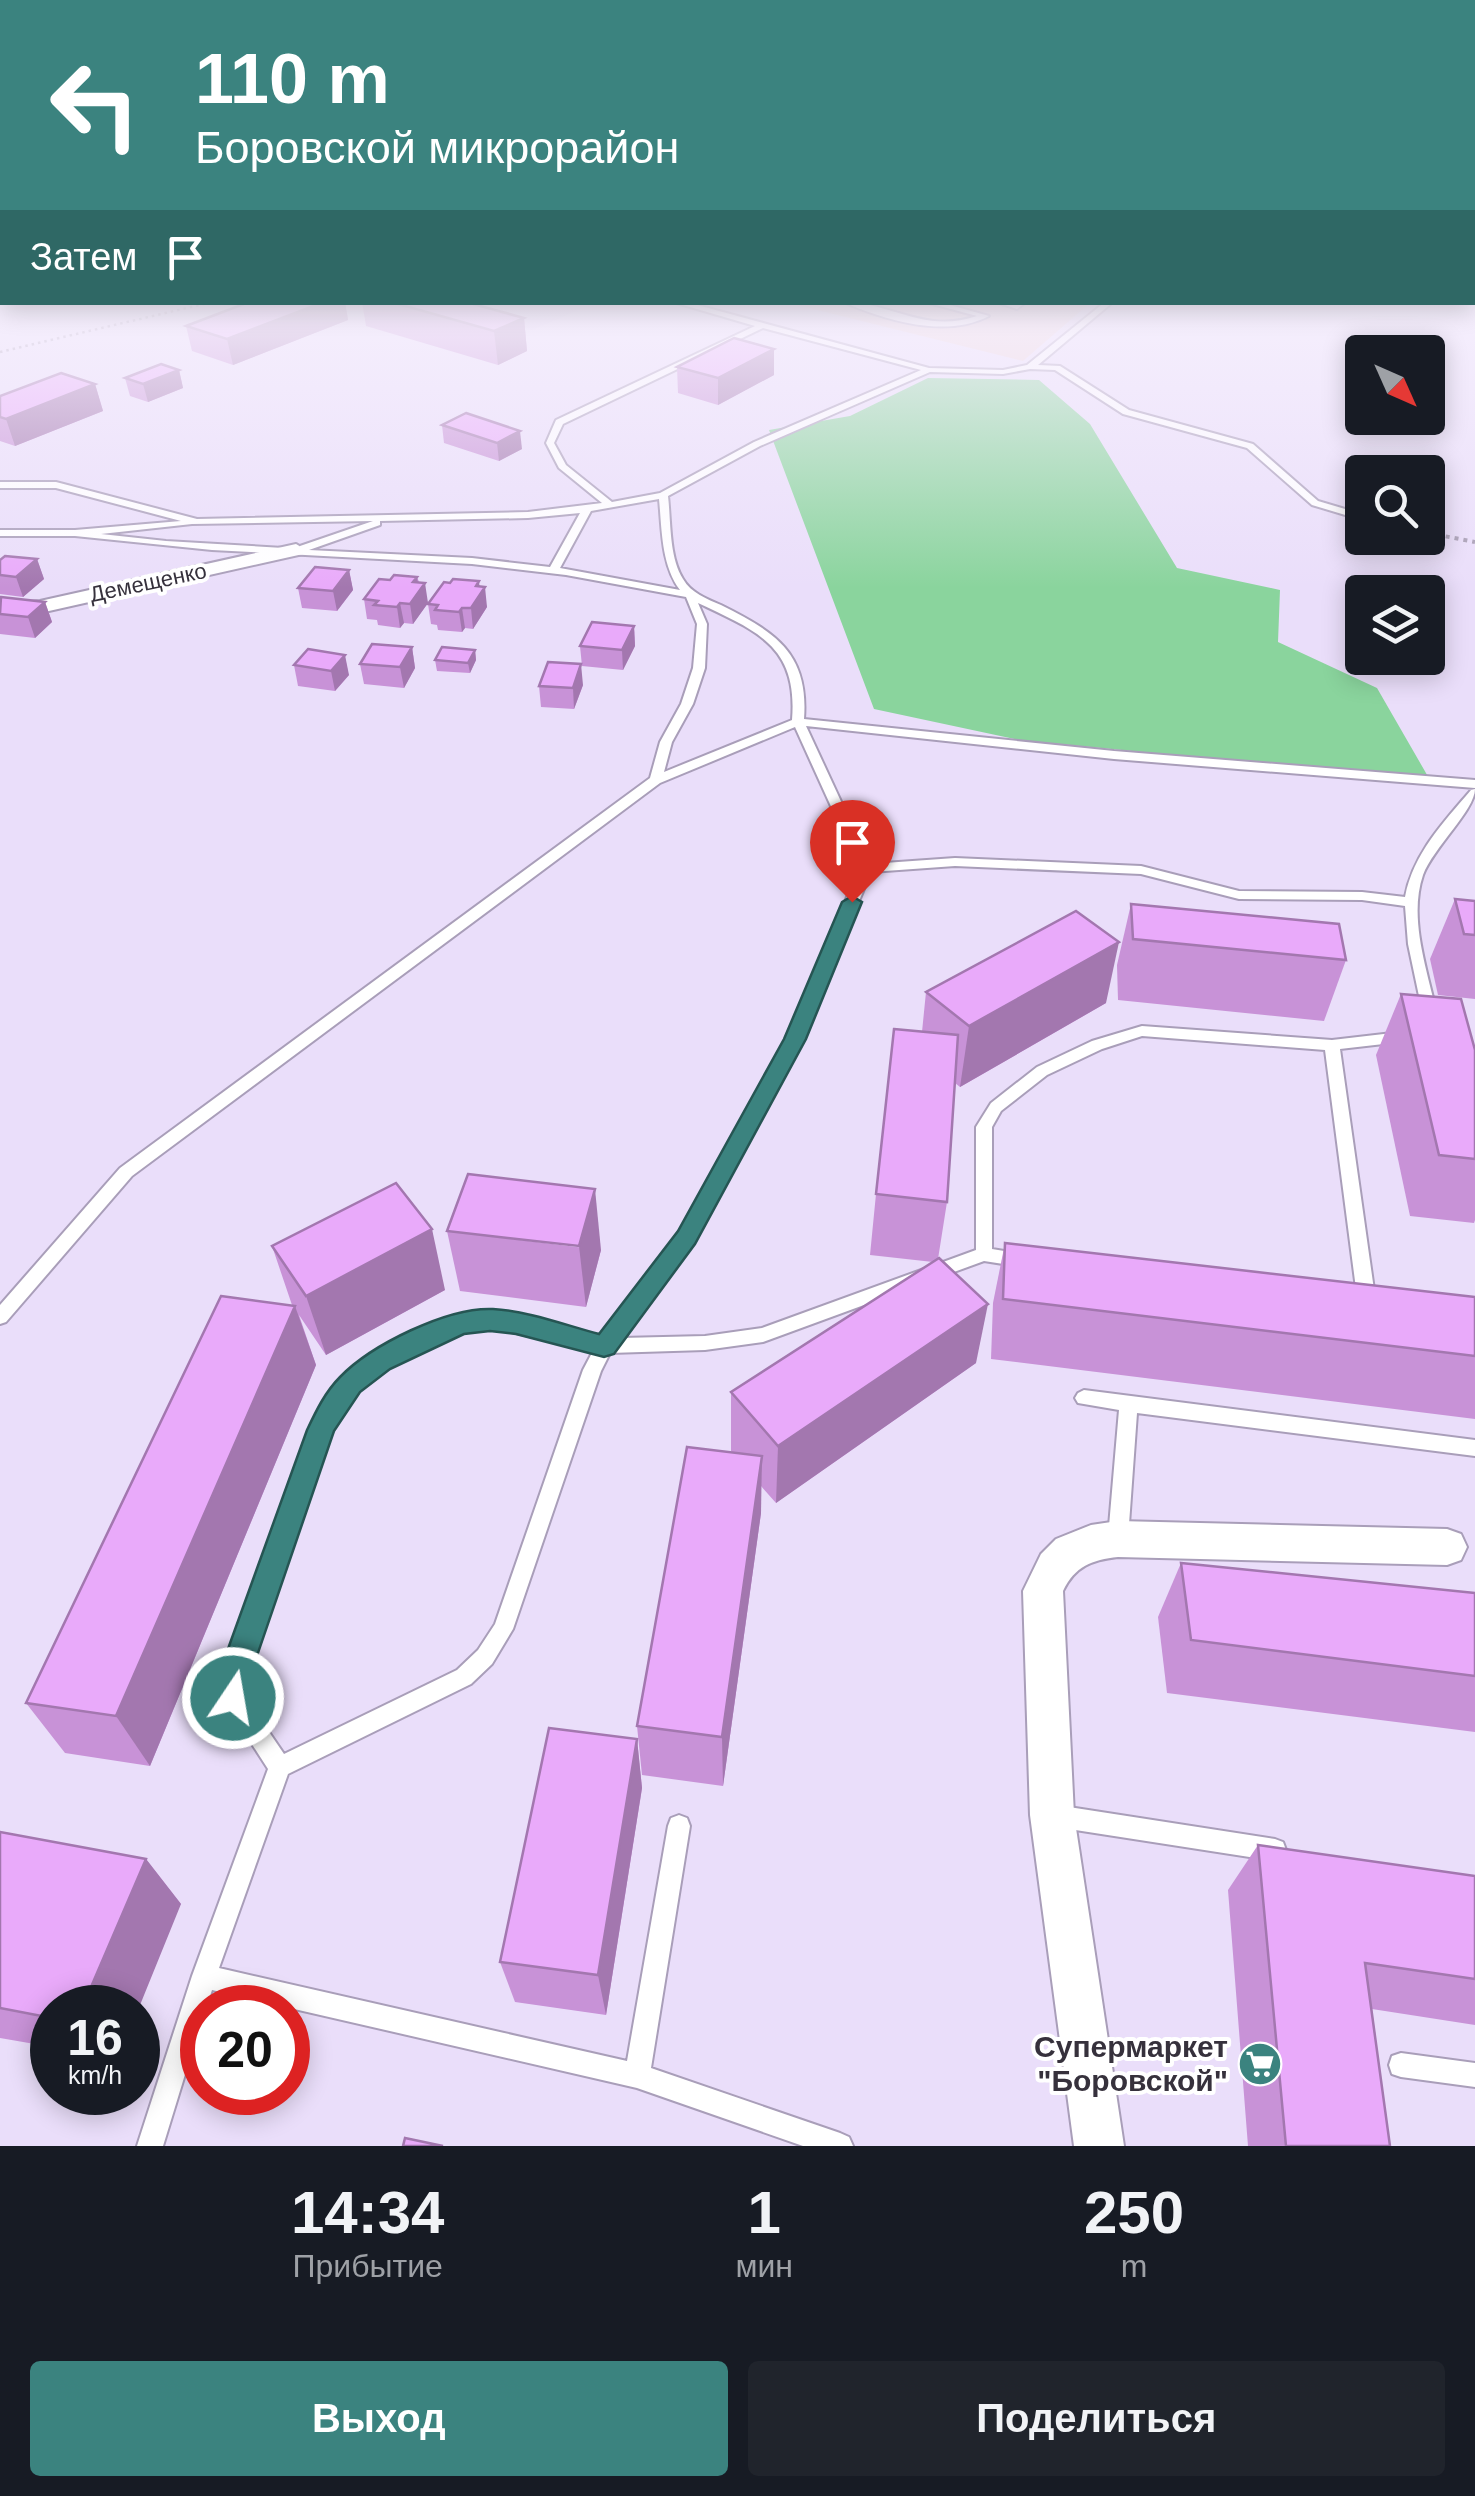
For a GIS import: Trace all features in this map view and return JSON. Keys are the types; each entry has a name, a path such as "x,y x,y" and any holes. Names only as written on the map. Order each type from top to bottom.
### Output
{"street":[{"name":"Демещенко","path":"0,610 40,606 296,550"},
{"path":"1099,2146 1052,1815 1043,1591 1051,1568 1072,1550 1118,1539 1461,1548"}],"lane":[{"path":"610,504 562,466 550,442 559,422 630,388"},
{"path":"0,534 75,533 197,522 528,515 587,510 662,495 756,444 886,388"},
{"path":"1089,388 1126,412 1150,415 1250,446 1315,503 1345,513"},
{"path":"0,485 56,485 197,522"},
{"path":"656,780 666,742 699,668 702,624 690,594 676,578 662,495"},
{"path":"553,571 587,510"},
{"path":"296,550 395,517"},
{"path":"75,533 135,542 443,559 553,571 690,594 764,630 795,666 801,703 798,722 866,868 795,1039 686,1238 604,1346 592,1370 503,1629 485,1657 464,1678 280,1767 204,1976 150,2146"},
{"path":"0,1318 126,1172 656,780 798,722 1114,755 1475,784"},
{"path":"984,1254 984,1127 996,1107 1042,1071 1097,1045 1142,1031 1332,1045 1426,1036 1408,902 1412,877 1434,837 1475,793"},
{"path":"866,868 955,862 1088,867 1169,875 1239,896 1362,896 1408,902"},
{"path":"1332,1045 1368,1316"},
{"path":"280,1767 233,1698 232,1682 321,1430 334,1404 351,1384 380,1361 436,1332 490,1320 604,1346 706,1343 763,1335 984,1254 1042,1263"},
{"path":"1084,1398 1475,1448"},
{"path":"1118,1539 1130,1402"},
{"path":"1052,1815 1302,1854"},
{"path":"637,2076 680,1826"},
{"path":"204,1976 637,2076 840,2146"},
{"path":"1402,2065 1475,2075"}],"path":[{"path":"1445,536 1475,542"}],"green space":[{"path":"907,388 1048,388 1090,424 1177,568 1280,590 1278,642 1377,688 1430,780 1019,740 874,709 769,430 850,416"}],"building":[{"path":"21,388 84,388 6,419 0,417 0,396"},
{"path":"466,413 520,431 497,443 442,425"},
{"path":"5,556 37,559 16,577 0,575 0,560"},
{"path":"315,567 349,570 333,591 298,588"},
{"path":"394,575 417,577 413,582 425,583 410,604 374,605 378,601 364,599 379,579 390,580"},
{"path":"479,581 476,586 485,587 471,608 459,612 435,610 438,605 428,604 444,582"},
{"path":"1,597 45,602 28,617 0,614"},
{"path":"592,622 634,626 622,650 580,646"},
{"path":"372,644 412,647 400,667 360,664"},
{"path":"442,647 475,650 468,663 435,660"},
{"path":"308,649 345,655 331,671 294,665"},
{"path":"548,662 581,664 573,688 539,686"},
{"path":"1455,899 1475,901 1475,935 1464,934"},
{"path":"1131,904 1339,924 1346,960 1133,939"},
{"path":"1076,911 1119,942 969,1026 926,992"},
{"path":"1401,994 1461,999 1475,1050 1475,1159 1439,1155"},
{"path":"894,1029 958,1035 947,1202 876,1194"},
{"path":"468,1174 595,1189 579,1246 447,1231"},
{"path":"396,1183 432,1229 306,1296 272,1246"},
{"path":"1005,1243 1475,1297 1475,1356 1003,1299"},
{"path":"939,1258 988,1304 778,1446 731,1392"},
{"path":"221,1296 295,1306 116,1716 26,1703"},
{"path":"687,1447 762,1456 722,1737 637,1726"},
{"path":"1181,1563 1475,1593 1475,1676 1191,1640"},
{"path":"549,1728 637,1739 598,1975 500,1962"},
{"path":"0,1832 146,1859 92,1985 30,1985 30,2014 0,2008"},
{"path":"1258,1845 1475,1876 1475,1979 1365,1963 1390,2146 1286,2146"},
{"path":"405,2138 443,2146 403,2146"}],"place":[{"name":"Супермаркет \"Боровской\"","path":"1260,2064"}],"route":[{"path":"233,1698 232,1682 321,1430 334,1404 351,1384 380,1361 412,1342 464,1323 516,1323 604,1346 686,1238 795,1039 852,902"}]}
